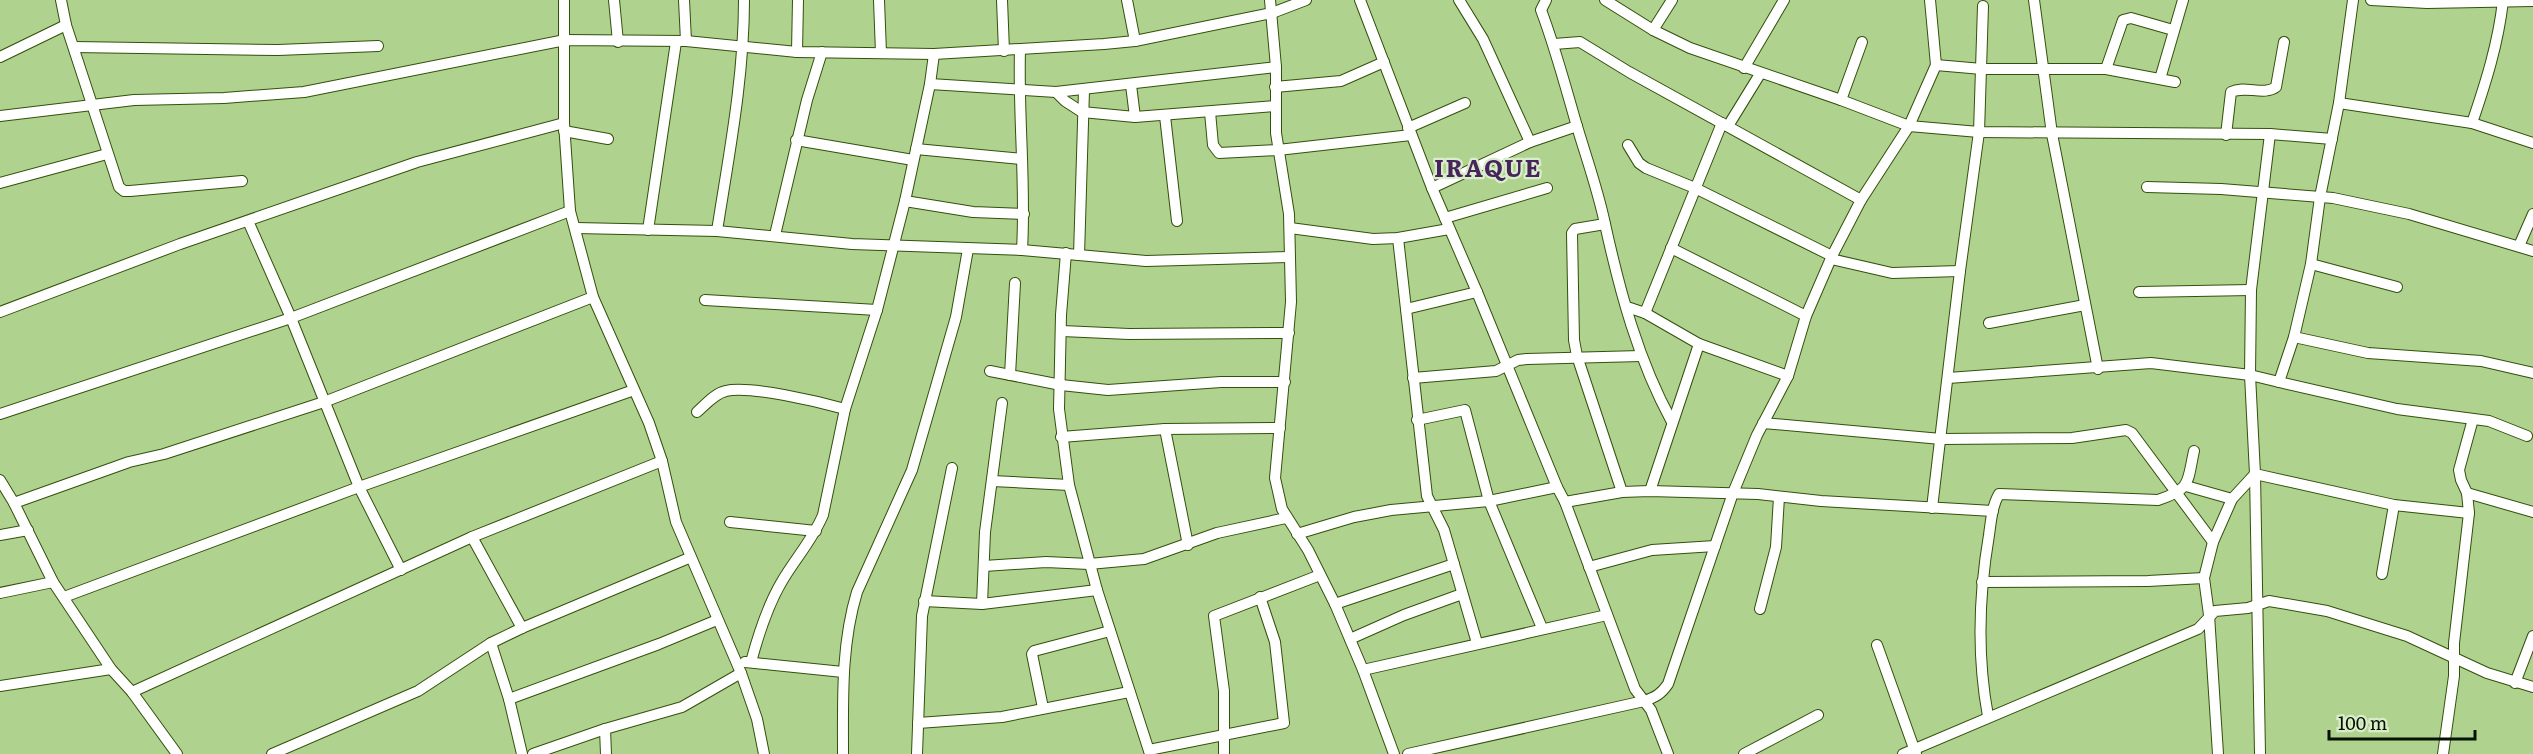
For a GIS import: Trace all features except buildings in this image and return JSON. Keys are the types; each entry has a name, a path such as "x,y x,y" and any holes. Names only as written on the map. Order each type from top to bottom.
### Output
{"street":[{"path":"61,0 66,25 119,187 124,191 242,181"},
{"path":"564,0 564,127 570,211 593,297 650,423 662,461 676,522 689,558 741,673 757,719 764,754"},
{"path":"614,0 618,42"},
{"path":"648,230 681,41 684,0"},
{"path":"717,231 744,48 744,0"},
{"path":"797,52 798,0"},
{"path":"879,0 881,53"},
{"path":"1002,0 1004,51"},
{"path":"1127,0 1135,41"},
{"path":"1270,0 1276,67 1275,106 1278,150 1290,228 1289,333 1275,478 1286,519 1297,534 1335,604 1363,670 1394,754"},
{"path":"0,116 92,104 304,92 565,40 681,41 797,52 934,54 1004,51 1135,41 1272,13 1306,0"},
{"path":"1360,0 1409,132 1565,502 1635,690 1651,710 1668,754"},
{"path":"1459,0 1483,39 1530,142"},
{"path":"1546,0 1541,10 1554,44 1605,224 1616,276 1641,356 1672,422"},
{"path":"1605,0 1653,30 1690,48 1760,74 1842,100 1909,126 1979,132 2270,134 2332,139"},
{"path":"1653,30 1672,0"},
{"path":"1744,68 1784,0"},
{"path":"1408,754 1644,701 1658,696 1668,684 1733,493 1763,423 1788,376 1806,316 1831,257 1861,200 1909,126 1936,65 1930,0"},
{"path":"2034,0 2052,134 2098,369"},
{"path":"2160,79 2183,0"},
{"path":"2279,382 2294,337 2311,264 2320,197 2339,103 2353,0"},
{"path":"2371,0 2427,3 2533,1"},
{"path":"2472,123 2492,66 2503,1"},
{"path":"1932,508 1979,132 1983,6"},
{"path":"2106,69 2123,20 2131,18 2173,30"},
{"path":"0,57 66,25"},
{"path":"1554,44 1580,42 1629,72 1861,200"},
{"path":"1842,100 1862,42"},
{"path":"2226,135 2231,92 2271,90 2276,87 2284,42"},
{"path":"74,47 278,50 378,46"},
{"path":"1020,50 1019,90 1024,214 1022,250"},
{"path":"775,235 796,140 822,52"},
{"path":"751,662 764,622 781,583 816,531 823,515 845,409 877,310 905,201 930,84 934,54"},
{"path":"1275,87 1341,81 1384,62"},
{"path":"1936,65 1982,69 2106,69 2175,82"},
{"path":"930,84 1056,92 1276,67"},
{"path":"1645,312 1695,188 1725,124 1760,74"},
{"path":"1131,85 1135,117"},
{"path":"1079,255 1084,90"},
{"path":"1056,92 1082,112 1135,117 1275,106"},
{"path":"1209,112 1216,152 1278,150 1409,132 1465,103"},
{"path":"2339,103 2472,123 2533,143"},
{"path":"1166,116 1177,221"},
{"path":"1432,188 1530,142 1577,126"},
{"path":"0,312 180,244 417,162 564,127 608,139"},
{"path":"2260,754 2255,474 2250,375 2251,290 2270,134"},
{"path":"796,140 915,154 1022,159"},
{"path":"1628,145 1641,164 1695,188 1831,257 1892,273 1960,271"},
{"path":"0,183 107,154"},
{"path":"2147,187 2182,186 2262,191 2367,204 2409,214 2533,251"},
{"path":"1290,228 1373,239 1398,238 1447,224 1547,188"},
{"path":"905,201 973,212 1024,214"},
{"path":"0,414 291,318 570,211"},
{"path":"2519,246 2533,214"},
{"path":"248,221 291,318 358,487 401,570"},
{"path":"1605,224 1575,229 1572,233 1574,340 1576,356 1622,492"},
{"path":"576,228 717,231 893,246 1022,250 1146,261 1289,257"},
{"path":"1398,238 1427,496 1434,506 1454,564 1477,643"},
{"path":"1671,248 1806,316"},
{"path":"843,754 843,672 850,619 857,592 912,470 935,397 956,317 968,249"},
{"path":"1066,253 1059,409 1069,485 1096,590 1150,752 1224,733 1282,724 1286,721 1275,642 1260,597"},
{"path":"2311,264 2397,287"},
{"path":"1010,375 1015,283"},
{"path":"2139,292 2251,290"},
{"path":"1406,309 1478,292"},
{"path":"14,503 129,462 164,454 324,402 593,297"},
{"path":"705,300 877,310"},
{"path":"1989,323 2085,305"},
{"path":"1627,307 1645,312 1699,344 1788,376"},
{"path":"1062,331 1129,334 1289,333"},
{"path":"2294,337 2368,353 2481,361 2533,373"},
{"path":"1650,491 1699,344"},
{"path":"1413,378 1496,371 1518,360 1576,356 1641,356"},
{"path":"1948,378 2098,369 2151,363 2250,375 2397,409 2500,424 2527,436"},
{"path":"990,371 1061,385 1123,389 1221,382 1285,382"},
{"path":"64,597 358,487 634,390"},
{"path":"697,412 713,397 724,391 738,390 812,400 845,409"},
{"path":"982,604 985,532 1002,403"},
{"path":"1417,420 1465,410 1490,501 1542,628"},
{"path":"2443,754 2469,513 2467,493 2459,470 2473,419"},
{"path":"1763,423 1941,440 2073,438 2126,430 2132,433 2182,490 2212,542"},
{"path":"1061,437 1165,429 1280,428"},
{"path":"1165,429 1188,545"},
{"path":"2182,490 2194,451"},
{"path":"132,692 472,537 662,461"},
{"path":"917,754 924,601 952,468"},
{"path":"2218,754 2209,615 2204,578 2212,542 2232,499 2255,474"},
{"path":"2255,474 2394,505 2469,513"},
{"path":"0,480 14,503 53,582 111,669 132,692 177,754"},
{"path":"992,481 1069,485"},
{"path":"1297,534 1354,517 1490,501 1557,487"},
{"path":"1988,716 1981,665 1982,582 1993,511 1999,494 2158,500 2182,490 2232,499"},
{"path":"1565,502 1622,492 1650,491 1733,493 1993,511"},
{"path":"2467,493 2533,512"},
{"path":"1760,609 1776,547 1779,497"},
{"path":"2382,574 2394,505"},
{"path":"984,566 1046,562 1089,564 1144,559 1250,525 1286,519"},
{"path":"730,522 816,531"},
{"path":"0,535 28,530"},
{"path":"472,537 522,628"},
{"path":"1590,567 1652,550 1714,546"},
{"path":"272,754 418,691 492,643 522,628 689,558"},
{"path":"1335,604 1454,564"},
{"path":"1224,754 1224,691 1214,616 1320,575"},
{"path":"1982,582 2148,581 2204,578"},
{"path":"0,593 53,582"},
{"path":"924,601 982,604 1096,590"},
{"path":"1350,639 1404,615 1462,594"},
{"path":"1903,754 1915,752 1988,716 2198,629 2209,615 2223,609 2248,608 2280,601 2327,611 2408,636 2515,683 2533,687"},
{"path":"1363,670 1607,615"},
{"path":"509,699 659,644 717,620"},
{"path":"1043,708 1032,654 1034,651 1110,631"},
{"path":"2515,683 2533,636"},
{"path":"492,643 509,699 522,754"},
{"path":"1877,645 1915,752"},
{"path":"735,660 843,672"},
{"path":"0,686 111,669"},
{"path":"533,754 605,729 682,707 741,673"},
{"path":"918,723 1002,717 1129,692"},
{"path":"1744,754 1818,715"},
{"path":"605,729 606,754"}],"district":[{"name":"IRAQUE","path":"1488,169"}]}
